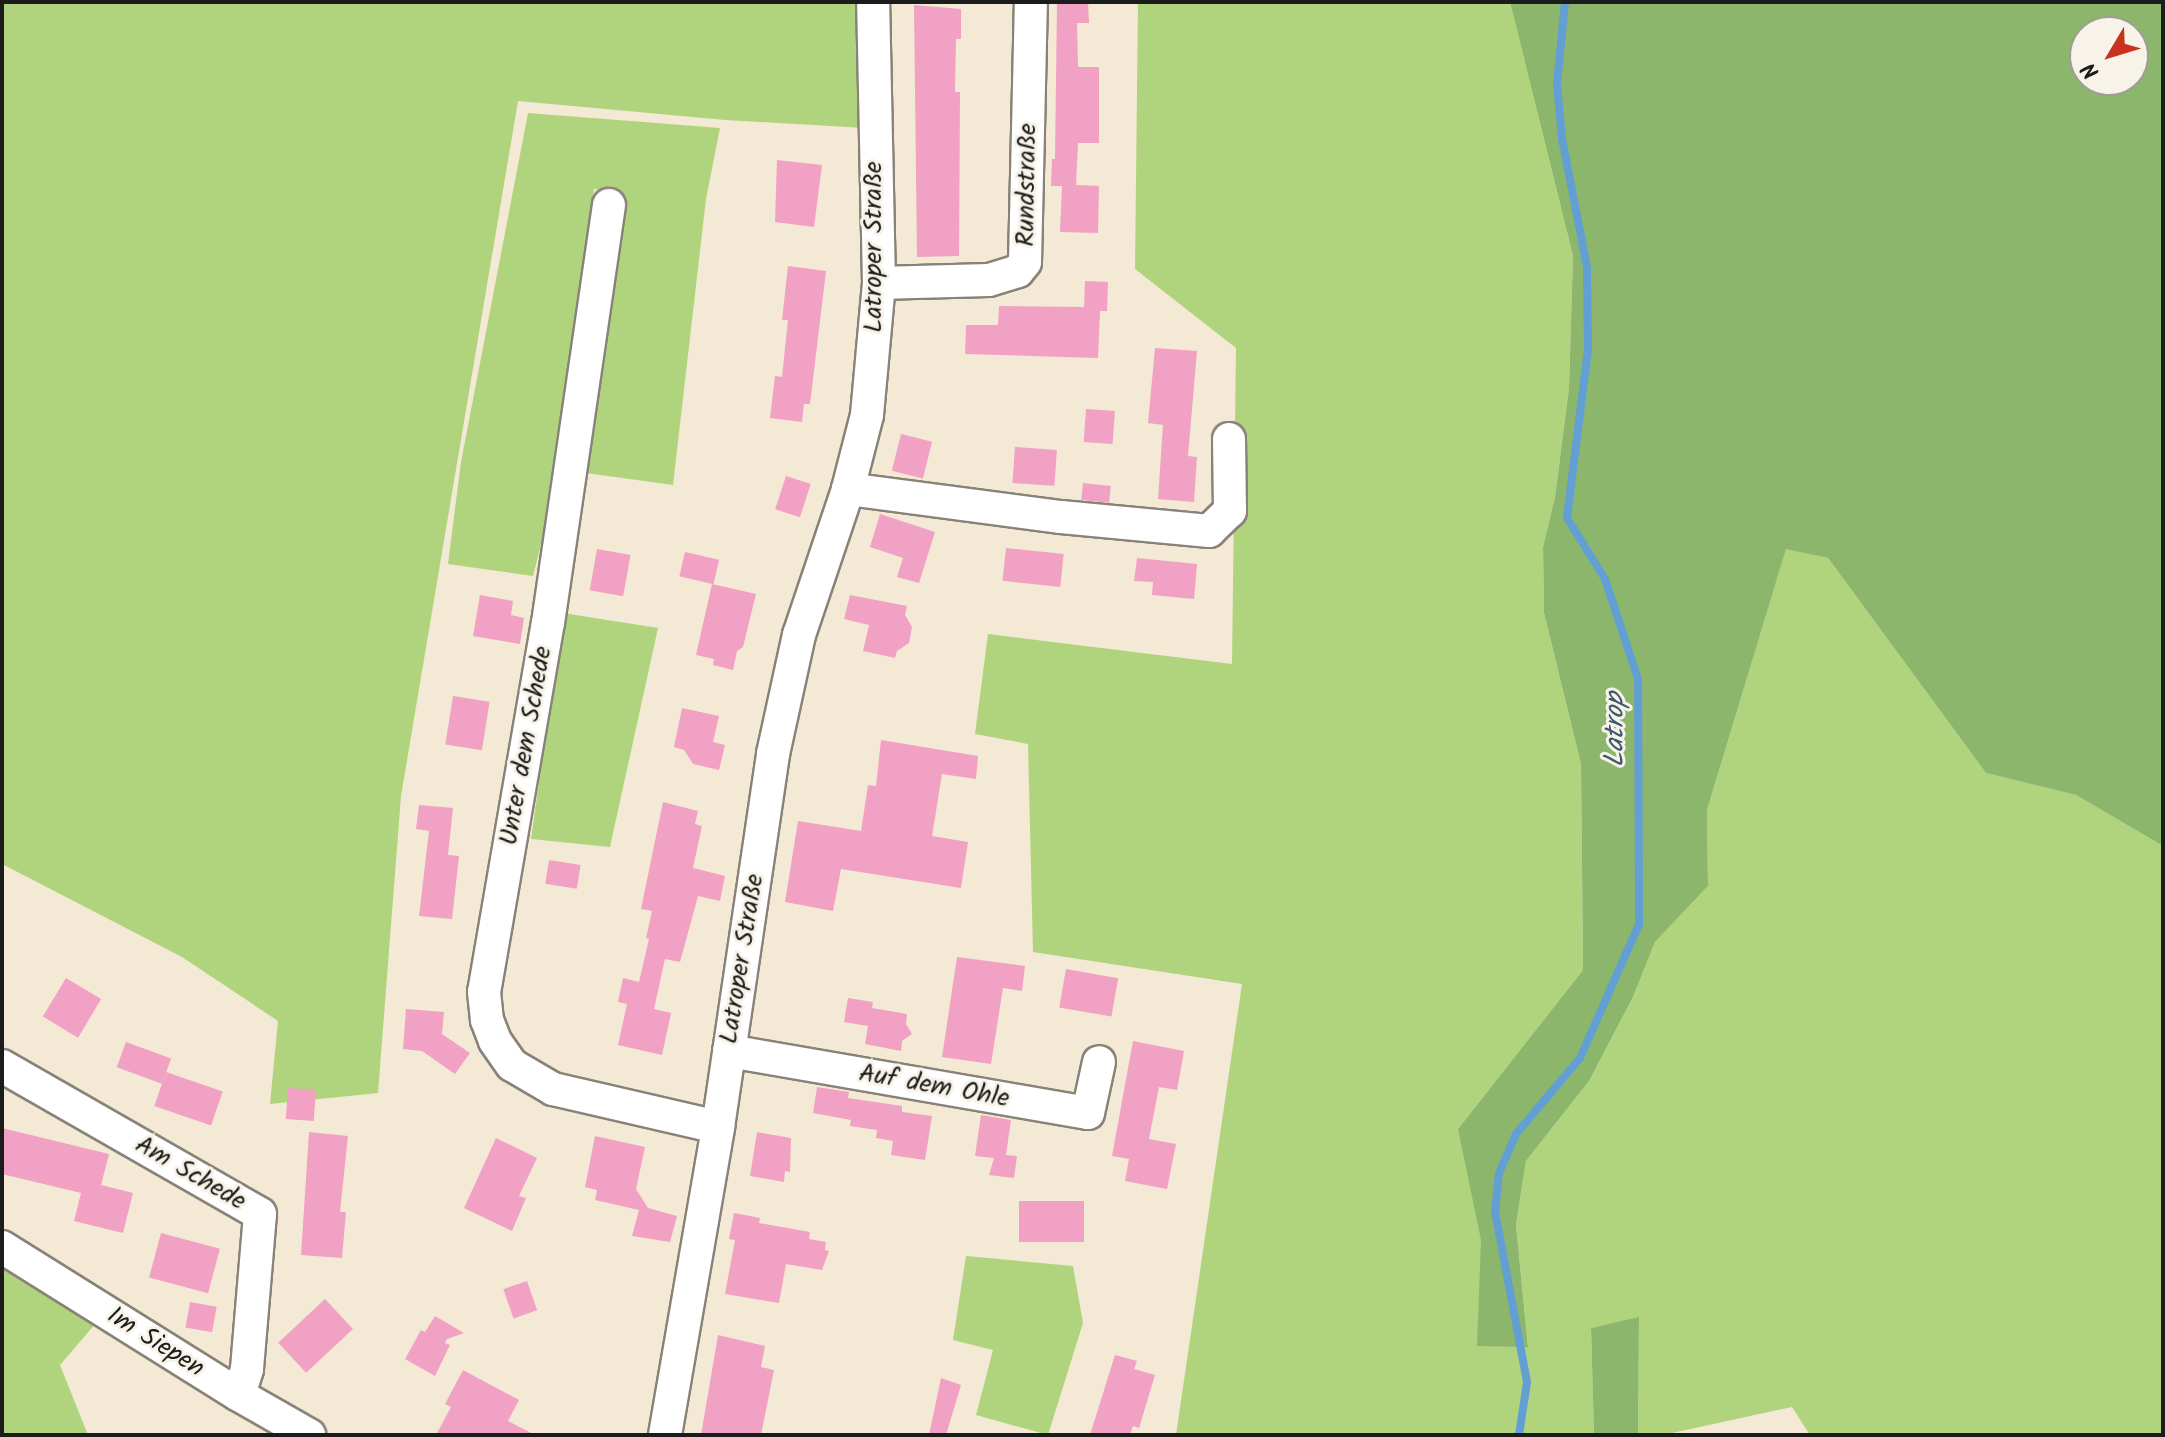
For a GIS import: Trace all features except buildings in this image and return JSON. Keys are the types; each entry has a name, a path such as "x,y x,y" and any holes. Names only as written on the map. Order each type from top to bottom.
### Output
{"street":[{"name":"Latroper Straße","path":"665,1435 718,1127 773,754 799,635 848,489 867,415 879,283 873,2"},
{"name":"Rundstraße","path":"879,283 989,280 1018,271 1025,262 1031,2"},
{"name":"Unter dem Schede","path":"609,205 548,622 484,992 487,1020 495,1041 512,1065 553,1089 718,1127"},
{"path":"848,489 1061,517 1209,531 1230,511 1229,439"},
{"name":"Auf dem Ohle","path":"729,1051 1088,1113 1099,1062"},
{"name":"Am Schede","path":"2,1066 260,1214 247,1369 239,1395"},
{"name":"Im Siepen","path":"2,1247 239,1395 309,1435"}],"green space":[{"path":"2,2 865,2 865,128 725,120 518,101 401,796 378,1093 270,1104 278,1021 182,957 2,864"},
{"path":"1138,2 1510,2 1573,256 1569,388 1555,497 1543,547 1544,613 1581,764 1583,970 1458,1129 1528,1346 1516,1225 1526,1161 1589,1081 1633,997 1655,942 1708,886 1707,810 1786,548 1828,558 1986,773 2076,795 2163,846 2163,1435 1810,1435 1792,1407 1663,1435 1638,1435 1639,1318 1591,1328 1594,1435 1176,1435 1242,984 1033,952 1028,744 975,734 988,634 1232,664 1236,348 1135,269"},
{"path":"1510,2 2163,2 2163,846 2076,795 1986,773 1828,558 1786,549 1707,810 1708,886 1655,942 1633,997 1589,1081 1526,1161 1516,1225 1528,1347 1477,1346 1481,1240 1458,1129 1583,970 1581,764 1544,613 1543,547 1555,497 1569,388 1573,256"},
{"path":"528,113 720,128 706,199 673,485 586,473 621,192 594,189 560,469 533,576 448,564 461,462"},
{"path":"563,613 658,628 610,847 531,839"},
{"path":"966,1256 1073,1266 1083,1323 1048,1435 976,1415 993,1350 953,1340"},
{"path":"2,1261 96,1323 60,1365 88,1435 2,1435"},
{"path":"1639,1317 1638,1435 1594,1435 1591,1328"}],"waterway":[{"name":"Latrop","path":"1519,1435 1527,1382 1495,1211 1499,1173 1516,1134 1580,1058 1639,924 1638,679 1605,579 1567,518 1588,350 1587,267 1562,138 1557,84 1565,2"}]}
